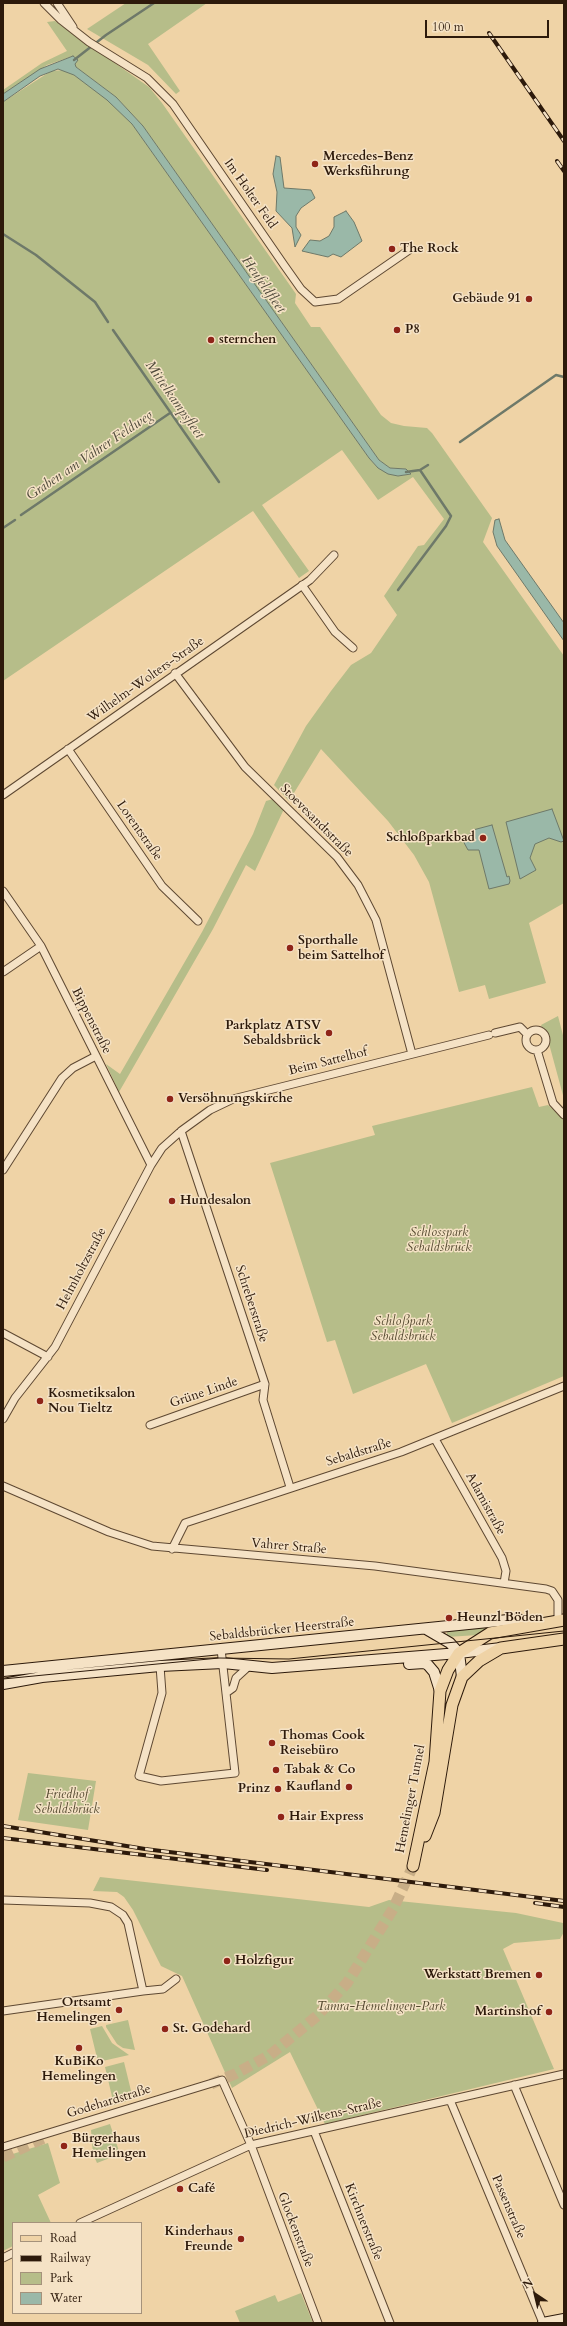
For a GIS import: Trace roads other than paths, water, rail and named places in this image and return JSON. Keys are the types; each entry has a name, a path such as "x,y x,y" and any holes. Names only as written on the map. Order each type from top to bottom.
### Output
{"main road":[{"name":"Sebaldsbrücker Heerstraße","path":"3,1671 518,1620 537,1624 561,1620"},
{"name":"Hemelinger Tunnel","path":"501,1648 479,1661 462,1677 452,1705 434,1812 413,1866 435,1762 440,1690 448,1670 459,1653 490,1632 537,1624"},
{"path":"426,1630 450,1643 459,1653 462,1677"},
{"name":"Sebaldsbrücker Heerstraße","path":"3,1684 42,1677 160,1666 223,1663 248,1667 272,1668 364,1662 459,1653 564,1640"},
{"path":"364,1662 377,1666 424,1663 434,1672 440,1690"},
{"path":"543,2323 564,2319"}],"street":[{"name":"Im Holter Feld","path":"44,3 89,42 148,78 173,104 288,271 301,289 315,302 338,300 409,250"},
{"name":"Im Holter Feld","path":"57,3 78,34"},
{"name":"Wilhelm-Wolters-Straße","path":"3,795 316,575 334,555"},
{"path":"302,585 335,632 353,648"},
{"name":"Stoevesandtstraße","path":"176,674 245,767 337,857 358,885 376,920 412,1054"},
{"name":"Lorentstraße","path":"68,749 162,886 198,921"},
{"name":"Bippenstraße","path":"3,891 40,946 151,1165"},
{"path":"3,972 40,946"},
{"name":"Beim Sattelhof","path":"181,1131 210,1110 233,1099 520,1027 527,1034"},
{"path":"536,1029 544,1033 546,1041 545,1045 537,1050 531,1049 527,1045 527,1034 536,1029"},
{"path":"537,1050 553,1103 564,1115"},
{"path":"3,1170 62,1078 73,1068 96,1056"},
{"name":"Helmholtzstraße","path":"3,1419 14,1398 55,1347 151,1165 162,1148 181,1131"},
{"name":"Schreberstraße","path":"181,1131 265,1384 263,1400 290,1487"},
{"path":"3,1333 48,1357"},
{"name":"Grüne Linde","path":"150,1424 265,1384"},
{"name":"Sebaldstraße","path":"172,1549 185,1523 290,1487 402,1452 564,1386"},
{"name":"Adamistraße","path":"435,1438 502,1558 506,1571 504,1583"},
{"name":"Vahrer Straße","path":"3,1486 109,1532 131,1540 172,1549 375,1566 546,1589 552,1591 558,1600 561,1620"},
{"path":"160,1666 162,1693 139,1776 161,1781 235,1773 221,1650"},
{"path":"226,1693 233,1688 236,1678 248,1667"},
{"path":"3,1900 90,1903 111,1907 123,1915 128,1923 143,1991"},
{"path":"3,2011 164,1989 176,1979"},
{"name":"Diedrich-Wilkens-Straße","path":"82,2222 251,2145 564,2074"},
{"name":"Glockenstraße","path":"222,2080 251,2145 318,2323"},
{"name":"Godehardstraße","path":"3,2147 222,2080"},
{"path":"514,2085 561,2189 564,2206"},
{"name":"Passenstraße","path":"450,2100 543,2323"},
{"name":"Kirchnerstraße","path":"314,2131 390,2323"},
{"path":"3,2258 12,2254"}],"water":[{"path":"73,56 78,60 75,64 76,67 116,97 143,126 379,460 390,468 406,469 411,474 398,476 388,474 378,468 369,458 132,124 107,100 74,75 58,69 40,76 3,102 3,94 40,69"},
{"path":"276,156 280,157 284,188 311,190 315,198 301,208 296,216 296,227 301,235 295,247 292,228 276,211 277,192 273,174"},
{"path":"346,211 354,222 362,241 341,257 333,254 328,257 302,251 310,240 320,241 329,236 334,227 334,217"},
{"path":"499,519 505,540 564,623 564,641 497,546 493,532 495,520"},
{"path":"552,809 564,841 561,842 549,838 535,844 530,858 536,870 520,879 506,822"},
{"path":"492,825 507,877 509,876 510,881 509,884 489,889 479,850 468,850 462,839 473,832 473,830"}],"waterway":[{"name":"Heufeldfleet","path":"74,60 106,35 154,3"},
{"name":"Mittelkampsfleet","path":"3,234 36,255 95,302 108,322"},
{"name":"Mittelkampsfleet","path":"113,330 219,482"},
{"path":"460,442 556,375 564,377"},
{"name":"Graben am Vahrer Feldweg","path":"21,515 170,413"},
{"name":"Heufeldfleet","path":"406,472 420,470 428,465"},
{"name":"Heufeldfleet","path":"398,590 446,526 451,516 420,470"},
{"name":"Graben am Vahrer Feldweg","path":"3,528 15,520"}],"tunnel":[{"path":"211,2084 235,2074 270,2055 317,2016 347,1983 393,1909 413,1866"},
{"path":"3,2157 46,2137"}],"tram line":[{"path":"3,1679 219,1658 289,1659 564,1631"}],"railway":[{"path":"489,33 564,141"},
{"path":"557,161 564,171"},
{"path":"3,1826 145,1849 564,1901"},
{"path":"3,1838 267,1870"},
{"path":"535,1903 564,1907"}],"place":[{"name":"Mercedes-Benz Werksführung","path":"315,164"},
{"name":"The Rock","path":"392,249"},
{"name":"Gebäude 91","path":"529,299"},
{"name":"P8","path":"397,330"},
{"name":"sternchen","path":"211,340"},
{"name":"Schloßparkbad","path":"483,838"},
{"name":"Sporthalle beim Sattelhof","path":"290,948"},
{"name":"Parkplatz ATSV Sebaldsbrück","path":"329,1033"},
{"name":"Versöhnungskirche","path":"170,1099"},
{"name":"Hundesalon","path":"172,1201"},
{"name":"Kosmetiksalon Nou Tieltz","path":"40,1401"},
{"name":"Heunzl Böden","path":"449,1618"},
{"name":"Thomas Cook Reisebüro","path":"272,1743"},
{"name":"Tabak & Co","path":"276,1770"},
{"name":"Kaufland","path":"349,1787"},
{"name":"Prinz","path":"278,1789"},
{"name":"Hair Express","path":"281,1817"},
{"name":"Holzfigur","path":"227,1961"},
{"name":"Werkstatt Bremen","path":"539,1975"},
{"name":"Ortsamt Hemelingen","path":"119,2010"},
{"name":"Martinshof","path":"549,2012"},
{"name":"St. Godehard","path":"165,2029"},
{"name":"KuBiKo Hemelingen","path":"79,2048"},
{"name":"Bürgerhaus Hemelingen","path":"64,2146"},
{"name":"Café","path":"180,2189"},
{"name":"Kinderhaus Freunde","path":"241,2239"}],"park label":[{"name":"Schlosspark Sebaldsbrück","path":"439,1240"},
{"name":"Schloßpark Sebaldsbrück","path":"403,1330"},
{"name":"Friedhof Sebaldsbrück","path":"67,1802"},
{"name":"Tamra-Hemelingen-Park","path":"381,2007"}]}
